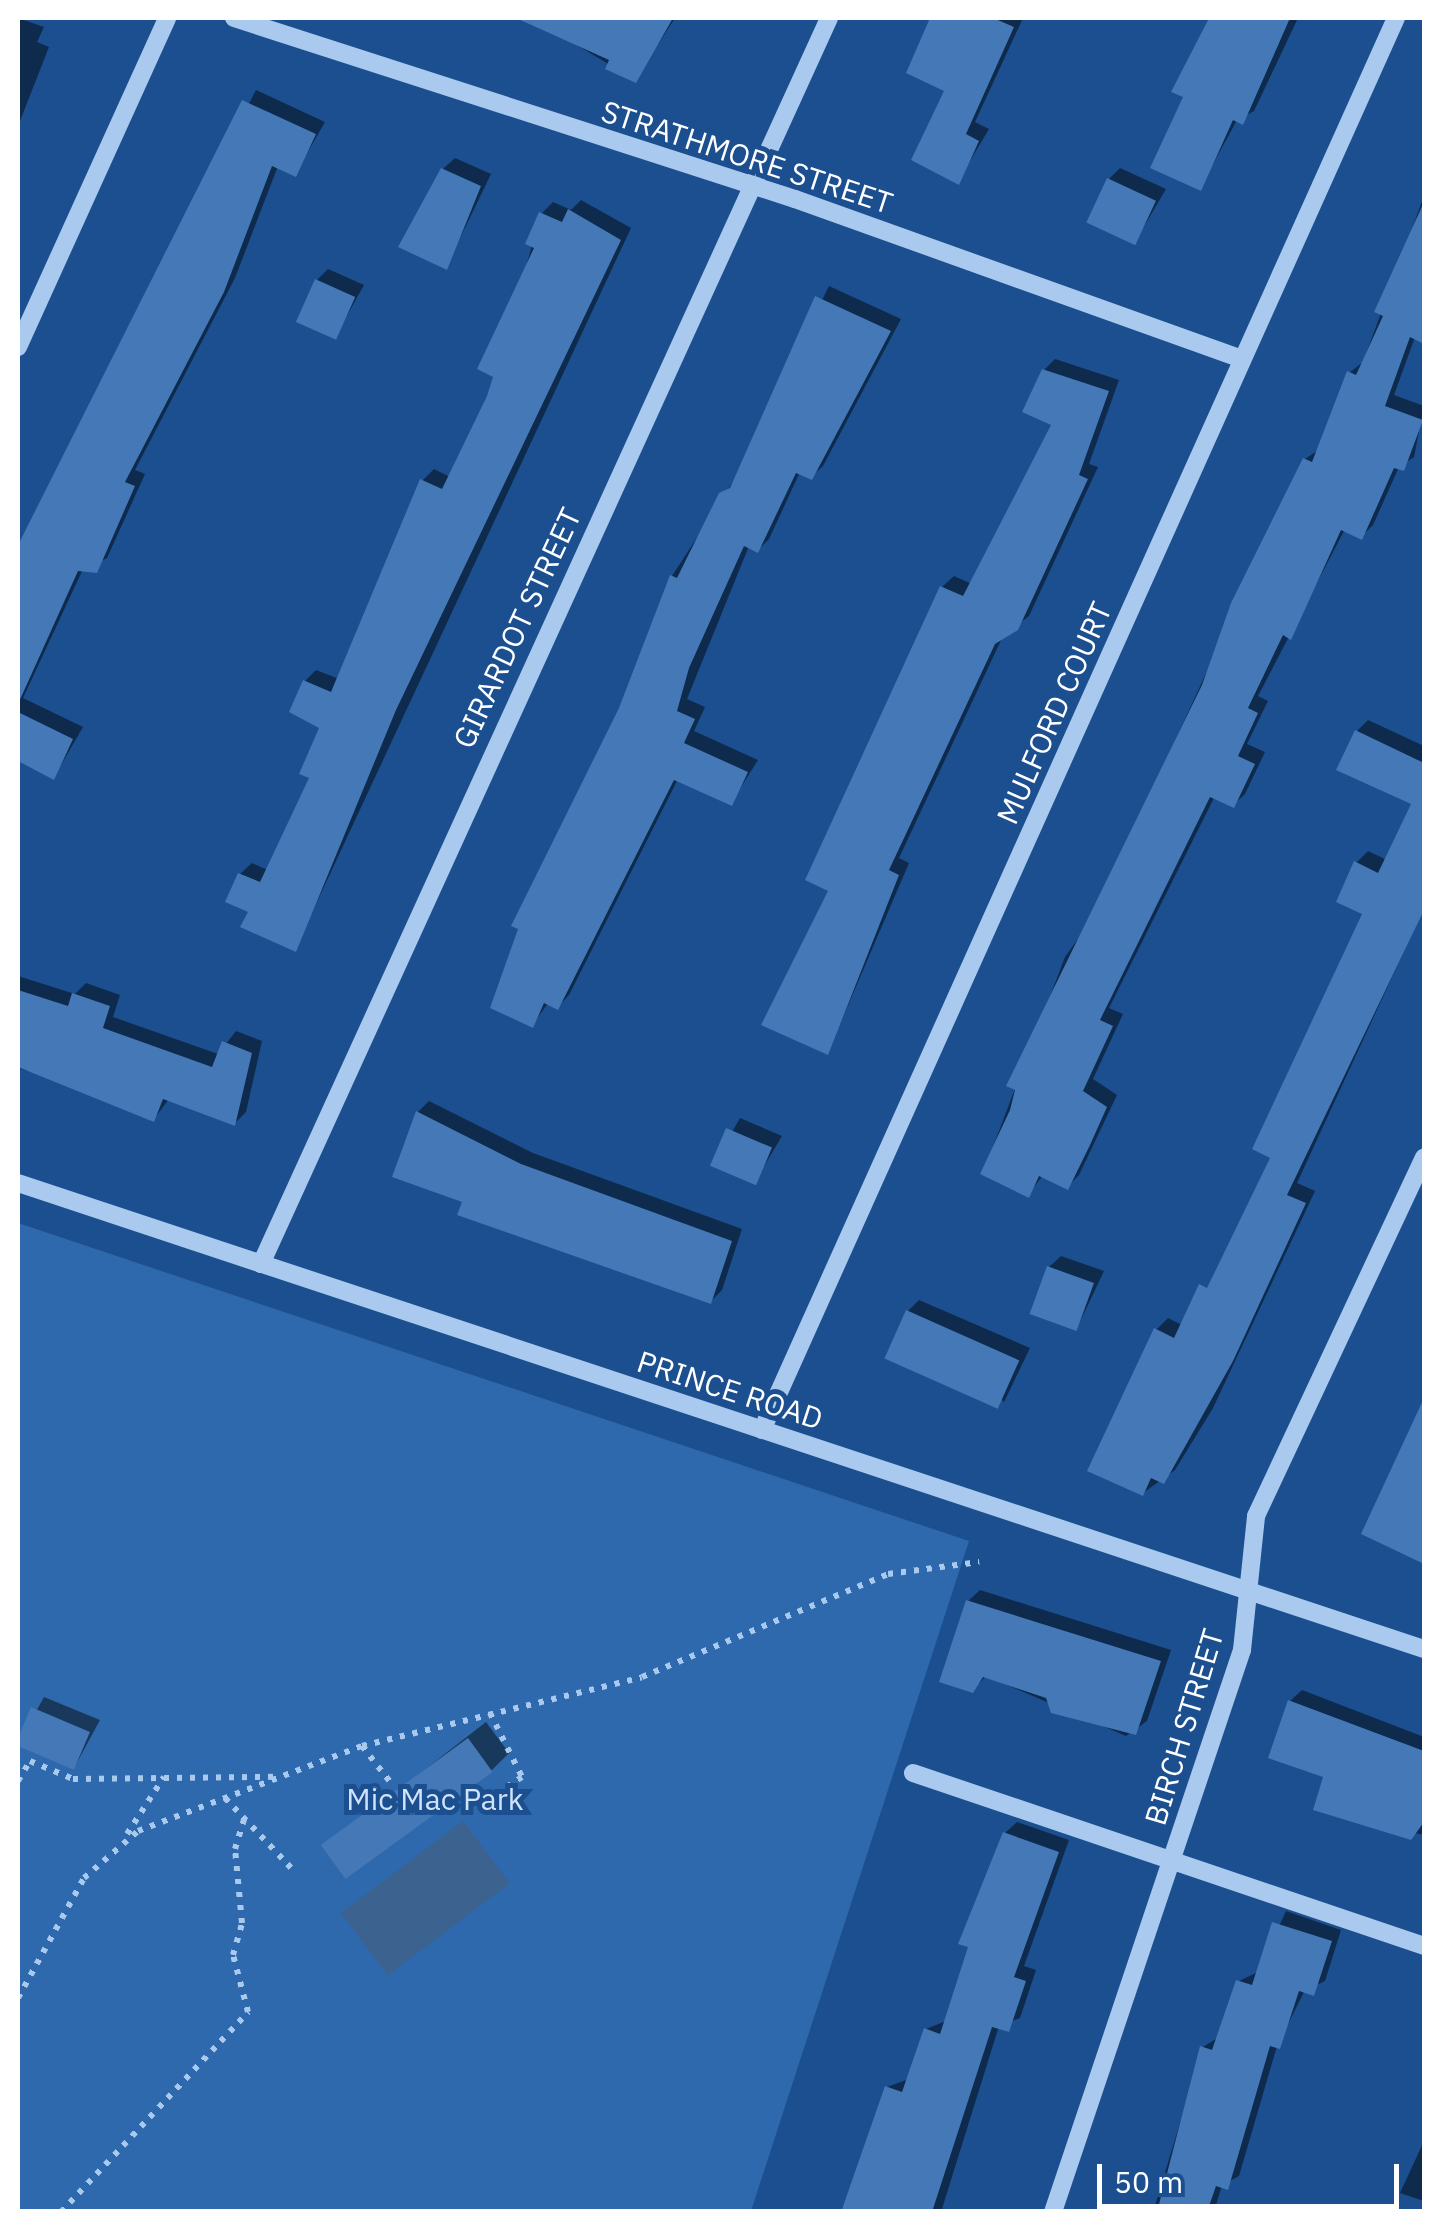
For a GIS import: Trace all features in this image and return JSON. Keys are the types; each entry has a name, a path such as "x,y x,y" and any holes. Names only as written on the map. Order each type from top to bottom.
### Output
{"street":[{"path":"18,348 167,18"},
{"name":"STRATHMORE STREET","path":"234,18 751,184 1238,358"},
{"name":"GIRARDOT STREET","path":"261,1264 829,18"},
{"name":"MULFORD COURT","path":"762,1430 1238,358 1396,18"},
{"name":"BIRCH STREET","path":"1053,2212 1242,1650 1256,1516 1424,1157"},
{"name":"PRINCE ROAD","path":"18,1183 1424,1649"},
{"path":"913,1773 1424,1946"}],"path":[{"path":"124,1839 362,1746 694,1659 888,1574 979,1562"},
{"path":"490,1713 522,1777 508,1786"},
{"path":"362,1746 391,1784"},
{"path":"18,1778 30,1761 73,1780 282,1777"},
{"path":"18,1998 84,1878 124,1839 164,1777"},
{"path":"226,1798 296,1873"},
{"path":"61,2212 248,2012 234,1955 242,1923 235,1849 246,1817"}],"green space":[{"name":"Mic Mac Park","path":"18,1223 969,1541 751,2211 18,2212"}],"shaded area":[{"path":"463,1821 510,1883 388,1975 341,1913"}],"building":[{"path":"516,18 673,18 636,83 605,69 609,60"},
{"path":"930,18 993,18 1014,27 966,134 979,141 959,185 911,160 944,91 906,73"},
{"path":"1209,18 1290,18 1243,125 1233,120 1201,191 1150,168 1183,97 1171,92"},
{"path":"242,100 316,134 296,177 272,166 224,292 125,482 135,486 97,573 78,571 18,704 18,545"},
{"path":"441,168 481,186 447,270 398,247"},
{"path":"1107,178 1156,201 1135,245 1086,222"},
{"path":"1424,202 1424,344 1410,337 1385,406 1423,420 1404,471 1394,468 1362,540 1341,530 1291,640 1283,635 1248,708 1258,713 1238,756 1255,764 1234,808 1210,797 1100,1020 1113,1026 1083,1091 1107,1107 1090,1145 1068,1190 1039,1176 1029,1198 980,1174 1010,1110 1015,1090 1006,1086 1202,685 1231,603 1303,458 1312,462 1347,371 1356,375 1383,316 1374,312"},
{"path":"568,209 621,240 396,710 296,952 240,927 248,912 225,902 238,873 260,882 309,778 299,774 319,728 289,712 303,680 331,692 420,479 442,489 487,396 493,377 477,369 534,248 525,244 539,212 562,222"},
{"path":"315,279 355,297 336,340 296,322"},
{"path":"815,296 891,331 812,480 796,473 758,553 744,546 689,668 677,711 695,719 684,743 748,772 732,806 674,780 558,1010 544,1003 533,1028 490,1008 518,929 511,926 619,708 670,575 677,578 719,493 730,488"},
{"path":"1042,369 1109,391 1079,475 1088,479 1018,630 995,644 889,870 899,875 828,1055 761,1025 828,891 805,880 940,586 963,596 1051,425 1022,412"},
{"path":"18,712 73,739 54,780 18,761"},
{"path":"1355,730 1424,763 1424,910 1287,1195 1306,1203 1233,1361 1164,1484 1151,1478 1143,1496 1087,1471 1154,1328 1174,1338 1199,1284 1207,1288 1270,1158 1252,1149 1362,914 1336,902 1354,861 1378,873 1411,804 1336,770"},
{"path":"18,990 68,1006 72,993 110,1006 103,1028 212,1067 222,1041 252,1053 235,1126 163,1099 154,1122 18,1067"},
{"path":"416,1111 521,1164 732,1241 711,1304 457,1215 462,1202 392,1177"},
{"path":"726,1128 772,1148 756,1185 710,1166"},
{"path":"1047,1266 1094,1283 1077,1331 1030,1314"},
{"path":"906,1310 1019,1360 998,1409 884,1358"},
{"path":"1424,1398 1424,1564 1361,1534"},
{"path":"966,1600 1161,1661 1136,1735 1051,1713 1046,1698 983,1677 973,1693 939,1682"},
{"path":"1288,1700 1424,1751 1424,1822 1411,1840 1313,1810 1323,1777 1268,1758"},
{"path":"31,1707 90,1732 74,1770 18,1746"},
{"path":"468,1738 493,1772 345,1879 321,1845"},
{"path":"1003,1832 1059,1852 1014,1977 1026,1981 1009,2032 992,2027 932,2212 841,2212 885,2086 902,2092 924,2028 940,2034 968,1947 958,1944"},
{"path":"1272,1922 1332,1941 1314,1996 1299,1991 1280,2049 1270,2046 1228,2190 1216,2186 1207,2212 1157,2212 1200,2046 1212,2050 1236,1980 1252,1985"}]}
